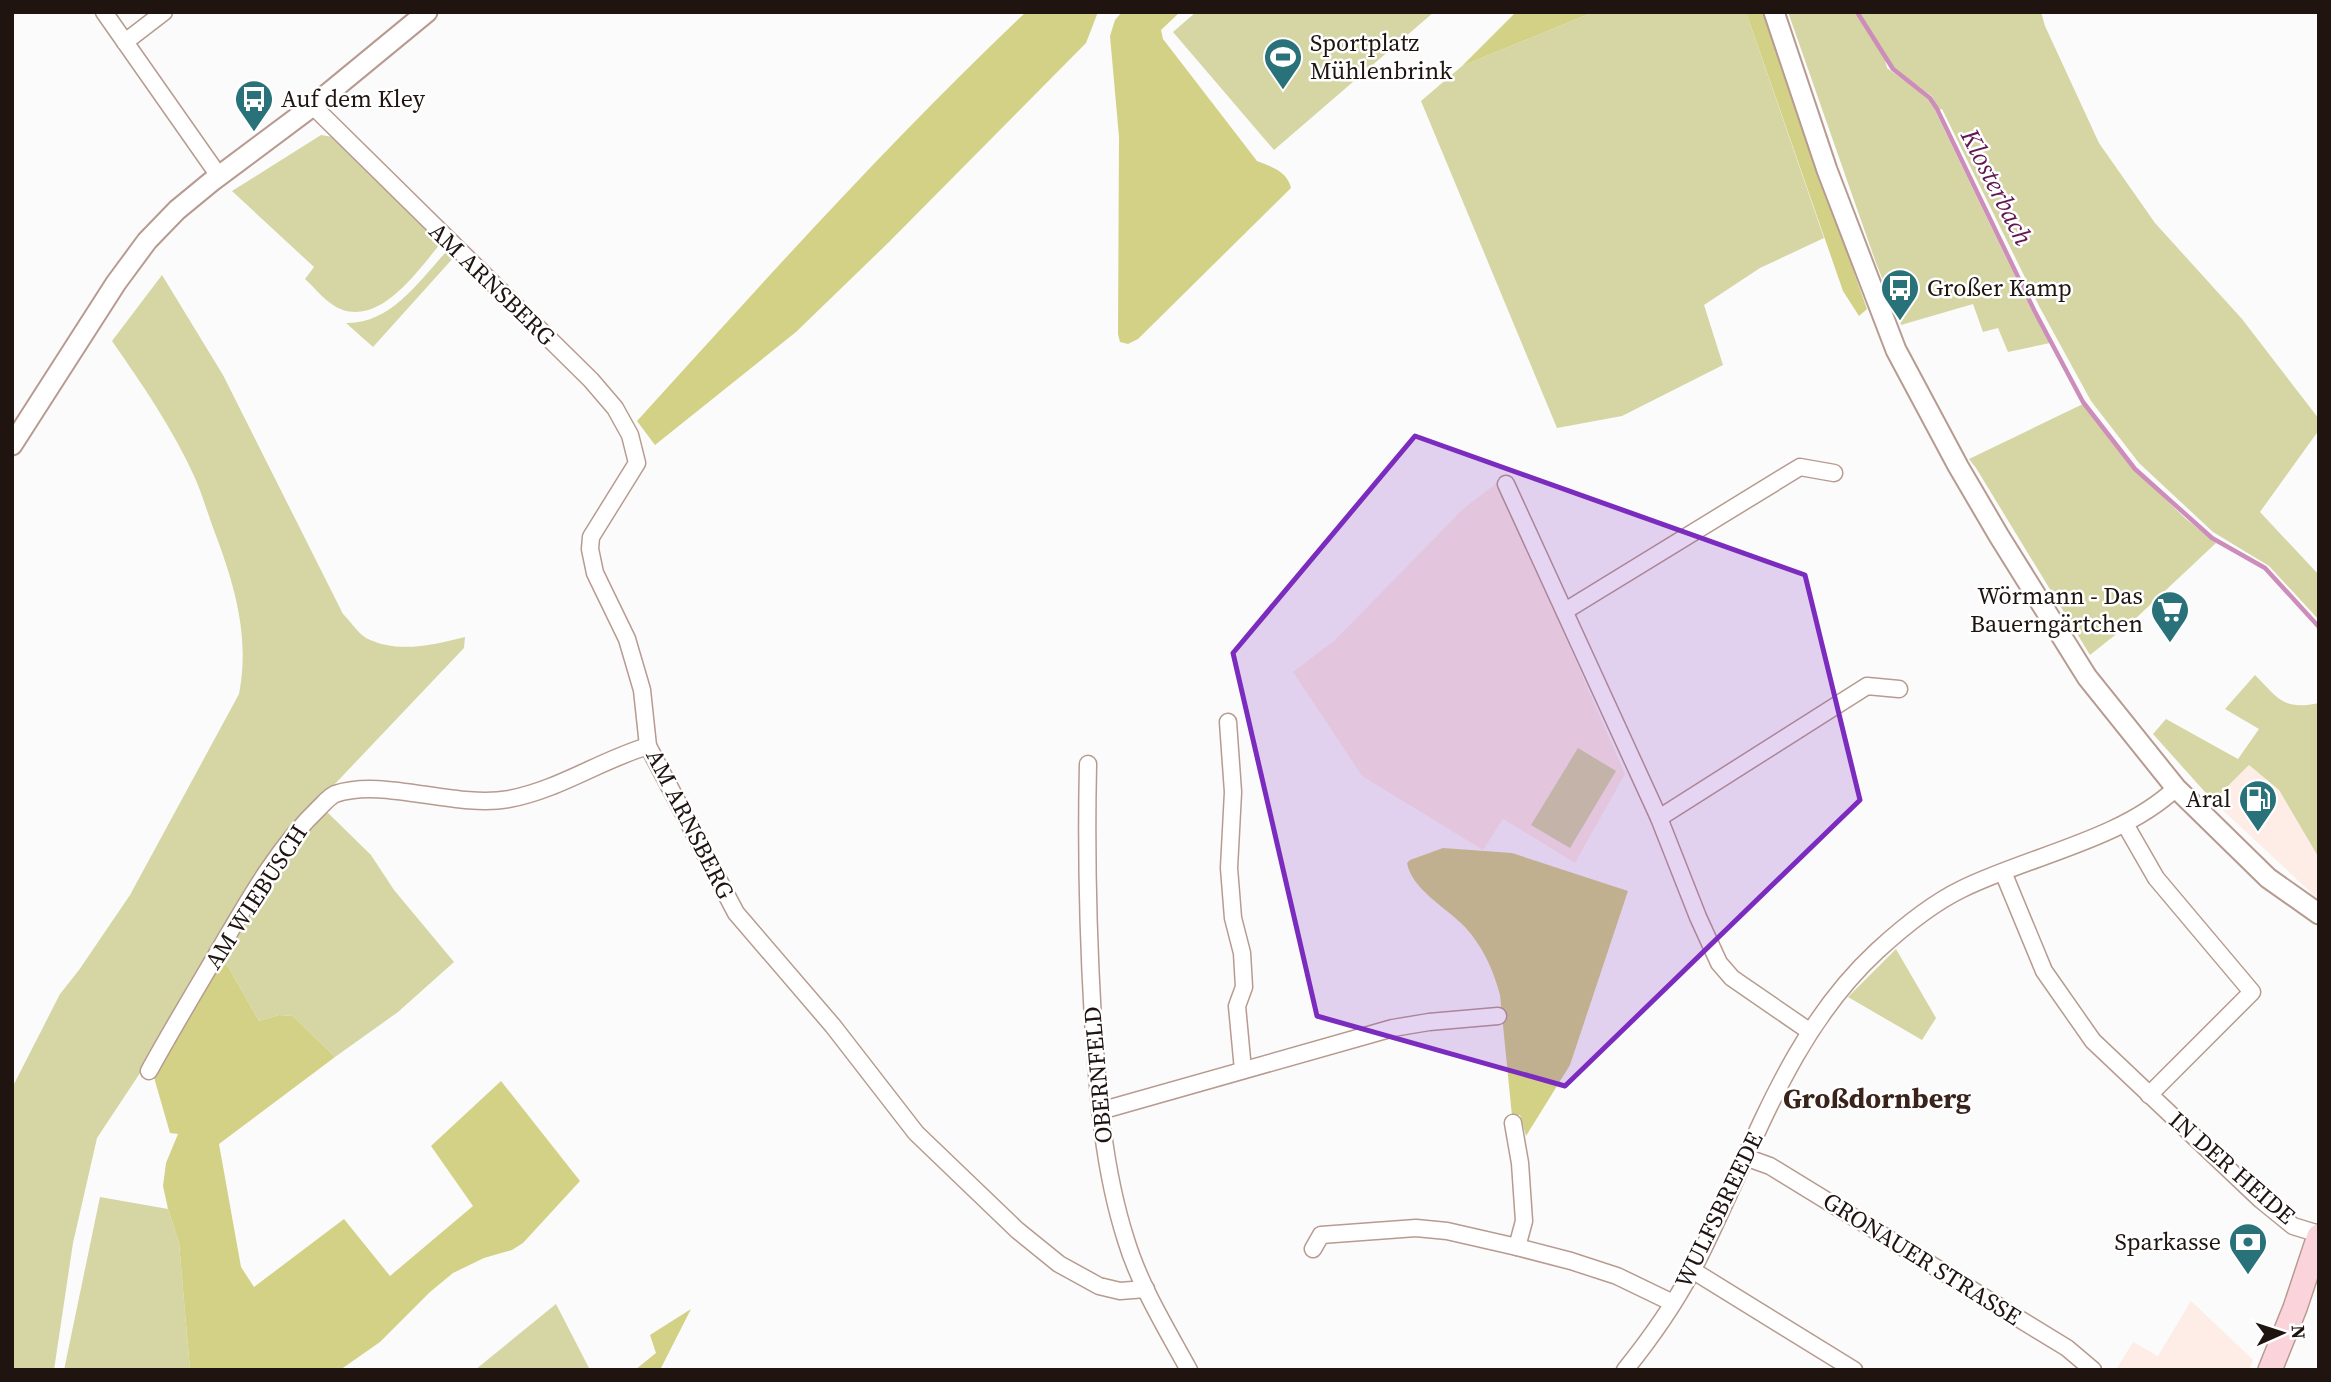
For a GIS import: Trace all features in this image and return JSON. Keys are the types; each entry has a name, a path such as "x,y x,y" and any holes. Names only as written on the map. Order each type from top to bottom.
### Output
{"main road":[{"path":"2270,1370 2295,1308 2319,1235"}],"street":[{"path":"104,12 219,176"},
{"path":"125,42 164,12"},
{"path":"12,445 116,283 147,241 177,210 314,106 427,12"},
{"path":"1774,12 1827,170 1896,350 1971,489 2087,677 2176,788 2268,878 2319,914"},
{"name":"AM ARNSBERG","path":"314,106 590,380 615,408 625,426 637,463 591,537 590,549 595,573 627,639 642,691 649,746 736,913 833,1026 916,1133 1017,1230 1059,1264 1099,1286 1120,1291 1146,1289"},
{"path":"1565,611 1801,467 1834,473"},
{"path":"1506,484 1659,818 1719,963 1732,978 1809,1031"},
{"path":"1659,818 1867,686 1899,689"},
{"path":"1228,722 1233,792 1228,867 1233,918 1242,953 1244,987 1237,1006 1243,1070"},
{"name":"AM WIEBUSCH","path":"149,1071 268,871 303,822 332,795 372,789 460,800 508,799 548,787 649,746"},
{"name":"OBERNFELD","path":"1088,764 1086,837 1090,960 1104,1152 1126,1243 1146,1289 1189,1370"},
{"name":"WULFSBREEDE","path":"1625,1370 1673,1303 1692,1270 1775,1093 1809,1031 1841,987 1908,925 1961,890 2125,824 2176,788"},
{"name":"IN DER HEIDE","path":"2125,824 2156,878 2252,992 2149,1095"},
{"name":"IN DER HEIDE","path":"2003,872 2044,971 2093,1041 2273,1211 2293,1226 2319,1235"},
{"path":"1100,1111 1243,1070 1267,1066 1392,1028 1498,1016"},
{"path":"1513,1123 1520,1163 1524,1220 1517,1247"},
{"name":"GRONAUER STRASSE","path":"1745,1157 1770,1166 2067,1348 2093,1370"},
{"path":"1313,1249 1321,1235 1416,1228 1447,1231 1571,1261 1617,1276 1673,1303"},
{"path":"1692,1270 1854,1370"}],"highlighted area":[{"path":"1415,436 1805,575 1860,800 1565,1086 1317,1016 1233,653"}],"shaded area":[{"path":"1026,12 1098,12 1086,43 888,243 796,332 655,445 637,421 876,162"},
{"path":"1122,12 1180,12 1161,30 1163,39 1257,161 1286,177 1291,188 1138,339 1128,344 1120,342 1118,334 1119,137 1110,36 1115,20"},
{"path":"1516,12 1594,12 1462,66"},
{"path":"1746,12 1762,12 1867,309 1859,316 1843,291"},
{"path":"1498,482 1625,774 1575,863 1503,819 1483,850 1362,776 1293,672 1335,640 1463,509"},
{"path":"2249,765 2279,790 2319,858 2318,899 2213,801"},
{"path":"1443,848 1512,853 1628,891 1570,1065 1526,1136 1520,1115 1512,1116 1500,995 1491,967 1465,927 1416,882 1407,863"},
{"path":"222,956 259,1021 279,1015 293,1016 335,1057 219,1144 241,1267 254,1287 344,1219 390,1276 473,1206 431,1146 501,1081 580,1181 523,1243 512,1250 484,1258 453,1273 380,1342 340,1370 190,1370 179,1243 163,1186 166,1163 178,1134 170,1133 153,1074"},
{"path":"2191,1301 2253,1360 2249,1370 2116,1370 2133,1342 2158,1356"},
{"path":"691,1309 660,1370 635,1370 656,1353 650,1335"}],"green space":[{"name":"Sportplatz Mühlenbrink","path":"1196,12 1434,12 1274,150 1173,32"},
{"path":"1594,12 1746,12 1824,238 1760,268 1704,305 1723,365 1622,416 1557,428 1421,101 1462,66"},
{"path":"1788,12 1855,12 1884,56 1887,68 1929,98 2050,343 2008,352 1998,328 1983,332 1973,304 1901,325 1876,263"},
{"path":"1858,12 2041,12 2099,143 2155,223 2242,319 2319,419 2319,430 2260,512 2319,575 2319,620 2269,566 2213,532 2139,463 2091,401 2039,306 1942,109 1939,110 1932,96 1891,67"},
{"path":"321,135 333,137 441,243 399,291 372,309 358,312 343,310 327,301 305,279 314,267 232,191"},
{"path":"447,251 455,256 373,347 346,323 362,321 390,309 415,287"},
{"path":"162,275 223,375 343,614 363,636 378,643 403,647 465,637 464,648 295,826 97,1138 73,1243 54,1370 12,1370 12,1088 60,994 130,895 239,694 242,673 239,612 198,485 167,424 112,341"},
{"path":"2083,404 2134,469 2185,518 2216,543 2134,620 2090,655 1969,459"},
{"path":"2255,675 2282,701 2297,705 2319,703 2319,858 2279,790 2249,765 2213,801 2153,734 2166,719 2238,759 2259,729 2225,709"},
{"path":"1578,748 1616,771 1570,848 1531,825"},
{"path":"325,810 371,855 394,890 454,962 398,1012 335,1057 293,1016 279,1015 259,1021 222,956 282,862"},
{"path":"1896,949 1936,1018 1922,1040 1848,997"},
{"path":"100,1197 168,1209 179,1243 190,1370 64,1370"},
{"path":"556,1304 590,1370 475,1370"}],"waterway":[{"name":"Klosterbach","path":"1857,12 1893,69 1930,98 1937,109 2034,310 2083,402 2135,469 2212,538 2265,568 2319,627"}],"place":[{"name":"Sportplatz Mühlenbrink","path":"1283,91"},
{"name":"Auf dem Kley","path":"254,133"},
{"name":"Großer Kamp","path":"1900,322"},
{"name":"Wörmann - Das Bauerngärtchen","path":"2170,644"},
{"name":"Aral","path":"2258,833"},
{"name":"Sparkasse","path":"2248,1276"}],"district":[{"name":"Großdornberg","path":"1877,1098"}]}
